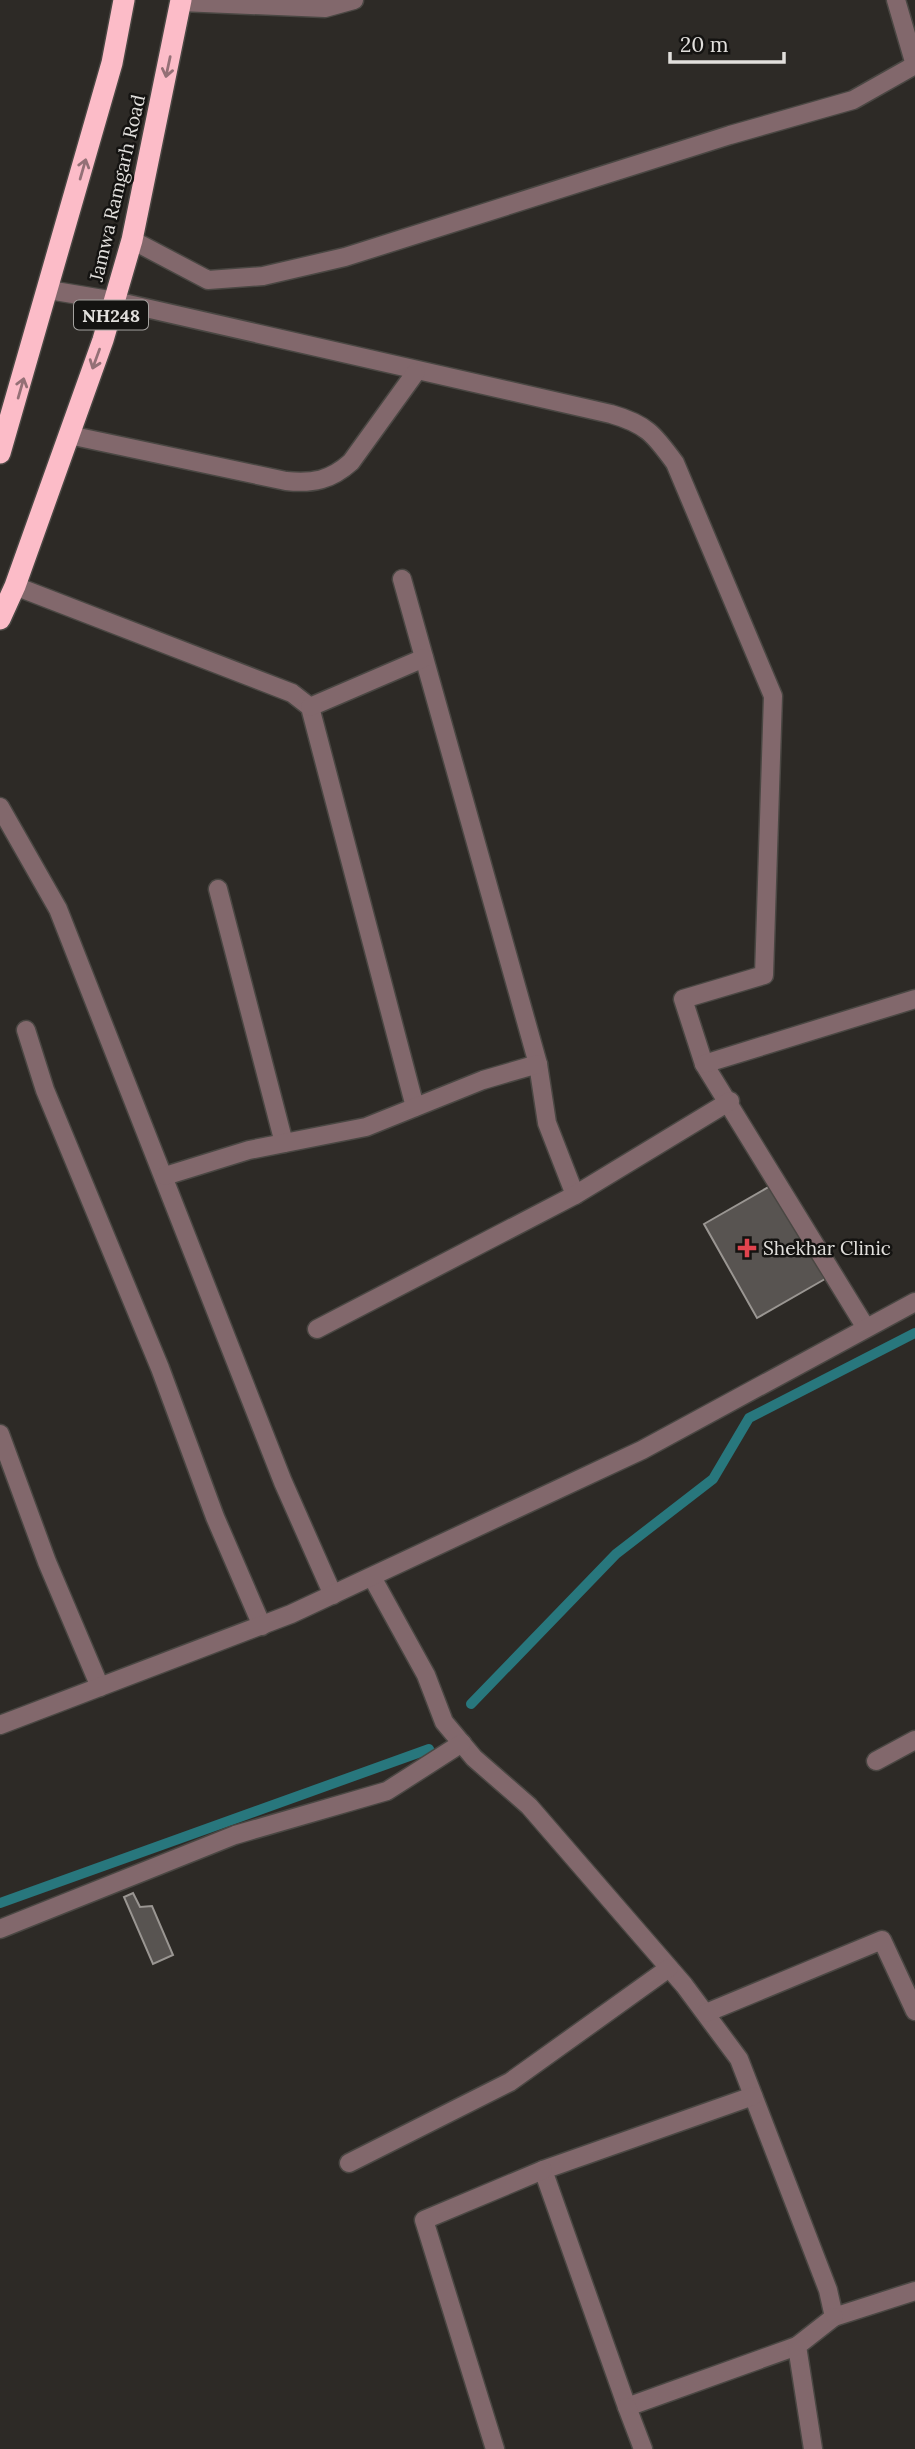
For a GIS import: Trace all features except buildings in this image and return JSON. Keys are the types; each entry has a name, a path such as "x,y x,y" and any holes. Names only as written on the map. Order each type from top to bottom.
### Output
{"highway":[{"name":"Jamwa Ramgarh Road","path":"0,453 113,62 124,0"},
{"name":"Jamwa Ramgarh Road","path":"0,619 15,586 115,301 132,240 181,1"}],"street":[{"path":"181,1 325,8 355,0"},
{"path":"132,240 208,279 262,276 345,257 730,135 852,100 915,65 897,0"},
{"path":"49,290 115,301 639,422 656,437 676,463 773,696 764,975 683,999 704,1064 730,1101 866,1328"},
{"path":"69,435 286,481 320,482 338,474 351,461 416,372"},
{"path":"402,579 538,1064 547,1123 575,1195"},
{"path":"15,586 292,693 310,707 415,1107"},
{"path":"310,707 424,658"},
{"path":"0,807 58,909 284,1482 333,1595"},
{"path":"218,889 284,1143"},
{"path":"704,1064 915,999"},
{"path":"26,1030 50,1102 160,1368 215,1517 262,1626"},
{"path":"165,1176 249,1150 366,1127 483,1080 538,1064"},
{"path":"317,1329 575,1195 730,1101"},
{"path":"0,1725 262,1626 372,1577 642,1450 915,1302"},
{"path":"0,1434 47,1562 100,1687"},
{"path":"372,1577 426,1675 444,1722 462,1743 529,1807 669,1968 739,2059 828,2290 834,2317"},
{"path":"876,1761 915,1740"},
{"path":"0,1928 236,1835 387,1791 462,1743"},
{"path":"706,2013 882,1940 915,2011"},
{"path":"348,2163 510,2082 669,1968"},
{"path":"495,2449 424,2220 544,2170 753,2096"},
{"path":"544,2170 642,2449"},
{"path":"626,2407 797,2346 834,2317 915,2291"},
{"path":"797,2346 813,2449"}],"waterway":[{"path":"471,1704 616,1554 713,1479 749,1418 915,1333"},
{"path":"0,1903 429,1749"}],"place":[{"name":"Shekhar Clinic","path":"747,1248"}]}
